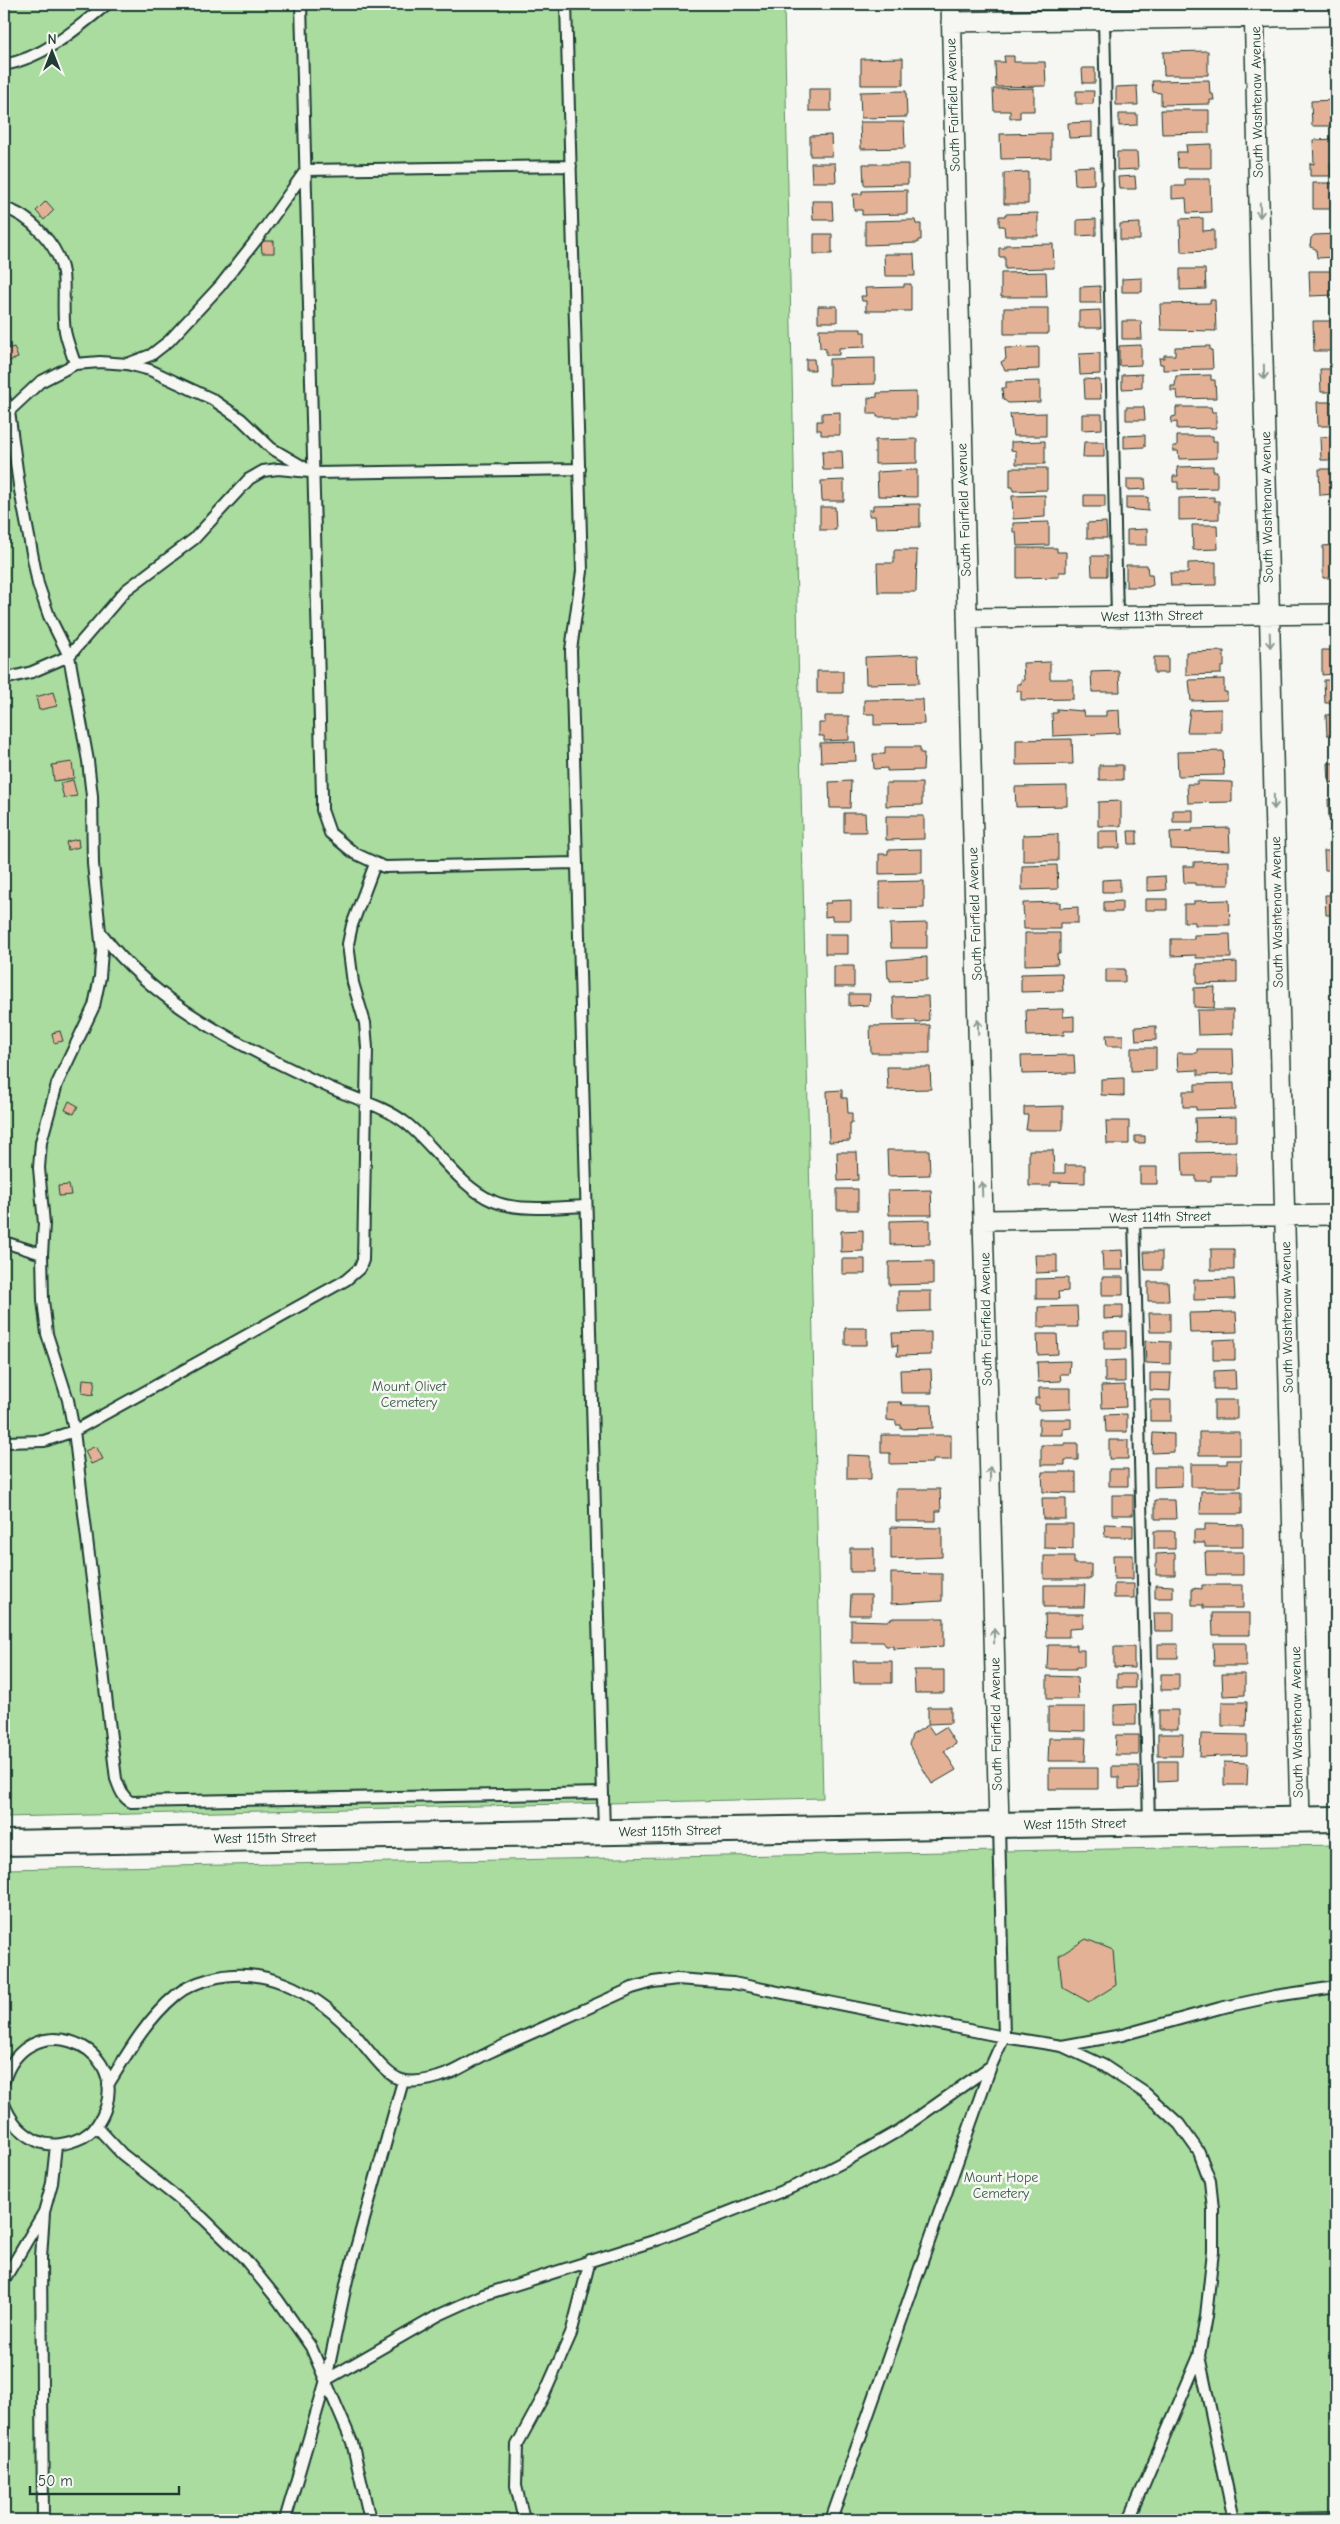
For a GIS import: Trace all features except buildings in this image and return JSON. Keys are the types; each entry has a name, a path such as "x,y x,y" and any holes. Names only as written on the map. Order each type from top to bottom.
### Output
{"street":[{"name":"South Fairfield Avenue","path":"951,4 999,1825"},
{"path":"951,22 1104,20 1255,10 1336,16"},
{"name":"South Washtenaw Avenue","path":"1255,10 1300,1820"},
{"name":"West 113th Street","path":"967,618 1336,614"},
{"name":"West 114th Street","path":"983,1220 1336,1215"},
{"name":"West 115th Street","path":"4,1843 1336,1819"}],"lane":[{"path":"4,65 28,59 48,48 107,4"},
{"path":"302,4 322,810 330,833 354,853 375,864 397,868 577,863"},
{"path":"566,4 582,571 571,650 604,1832"},
{"path":"1104,20 1117,617"},
{"path":"306,170 571,166"},
{"path":"127,364 151,355 169,341 220,286 257,240 306,170"},
{"path":"4,208 12,210 31,223 47,240 57,257 63,272 65,332 76,364"},
{"path":"9,411 40,382 76,364 100,362 127,364 150,370 212,399 241,419 271,448 314,473"},
{"path":"4,398 9,411 19,484 38,584 49,616 68,656 88,761 92,796 93,864 102,951 94,1006 57,1084 41,1142 39,1168 44,1224 42,1254 47,1334 68,1400 74,1431 116,1779 124,1798 131,1802 603,1793"},
{"path":"4,679 32,672 68,656 126,590 194,539 222,512 249,479 263,471 278,469 314,473 580,469"},
{"path":"4,1442 44,1441 74,1431 346,1280 360,1268 363,1260 364,1102 367,1048 366,1023 353,982 348,944 352,925 375,864"},
{"path":"101,933 117,954 158,991 195,1016 325,1086 364,1102 406,1123 475,1191 494,1202 541,1207 586,1206"},
{"path":"1134,1218 1149,1822"},
{"path":"4,1242 42,1254"},
{"path":"832,2519 991,2066 1004,2037 999,1825"},
{"path":"108,2085 139,2035 159,2010 178,1993 202,1981 228,1974 252,1974 281,1981 306,1993 349,2028 388,2073 403,2081 426,2080 450,2073 489,2052 632,1988 653,1982 678,1979 733,1983 762,1988 1004,2037 1062,2046 1103,2065 1145,2093 1179,2124 1199,2152 1210,2181 1213,2209 1213,2251 1199,2356 1129,2520"},
{"path":"1062,2046 1122,2035 1220,2008 1275,1996 1336,1987"},
{"path":"4,2081 6,2067 17,2054 31,2044 47,2039 64,2039 80,2045 94,2055 103,2068 108,2085 108,2100 104,2113 96,2126 78,2139 56,2145 38,2142 23,2133 10,2120 4,2104"},
{"path":"326,2380 439,2314 483,2295 660,2239 800,2184 900,2130 991,2066"},
{"path":"285,2520 326,2380 347,2280 403,2081"},
{"path":"96,2126 122,2154 203,2218 244,2258 278,2300 311,2347 352,2442 370,2520"},
{"path":"43,2520 41,2258 44,2212 52,2183 56,2145"},
{"path":"4,2280 44,2212"},
{"path":"524,2520 516,2486 517,2446 544,2397 571,2334 590,2260"},
{"path":"1199,2356 1236,2520 1336,2518"}],"green space":[{"name":"Mount Olivet Cemetery","path":"4,4 784,4 823,1798 4,1817"},
{"name":"Mount Hope Cemetery","path":"1336,1845 1336,2520 4,2520 4,1869"}]}
